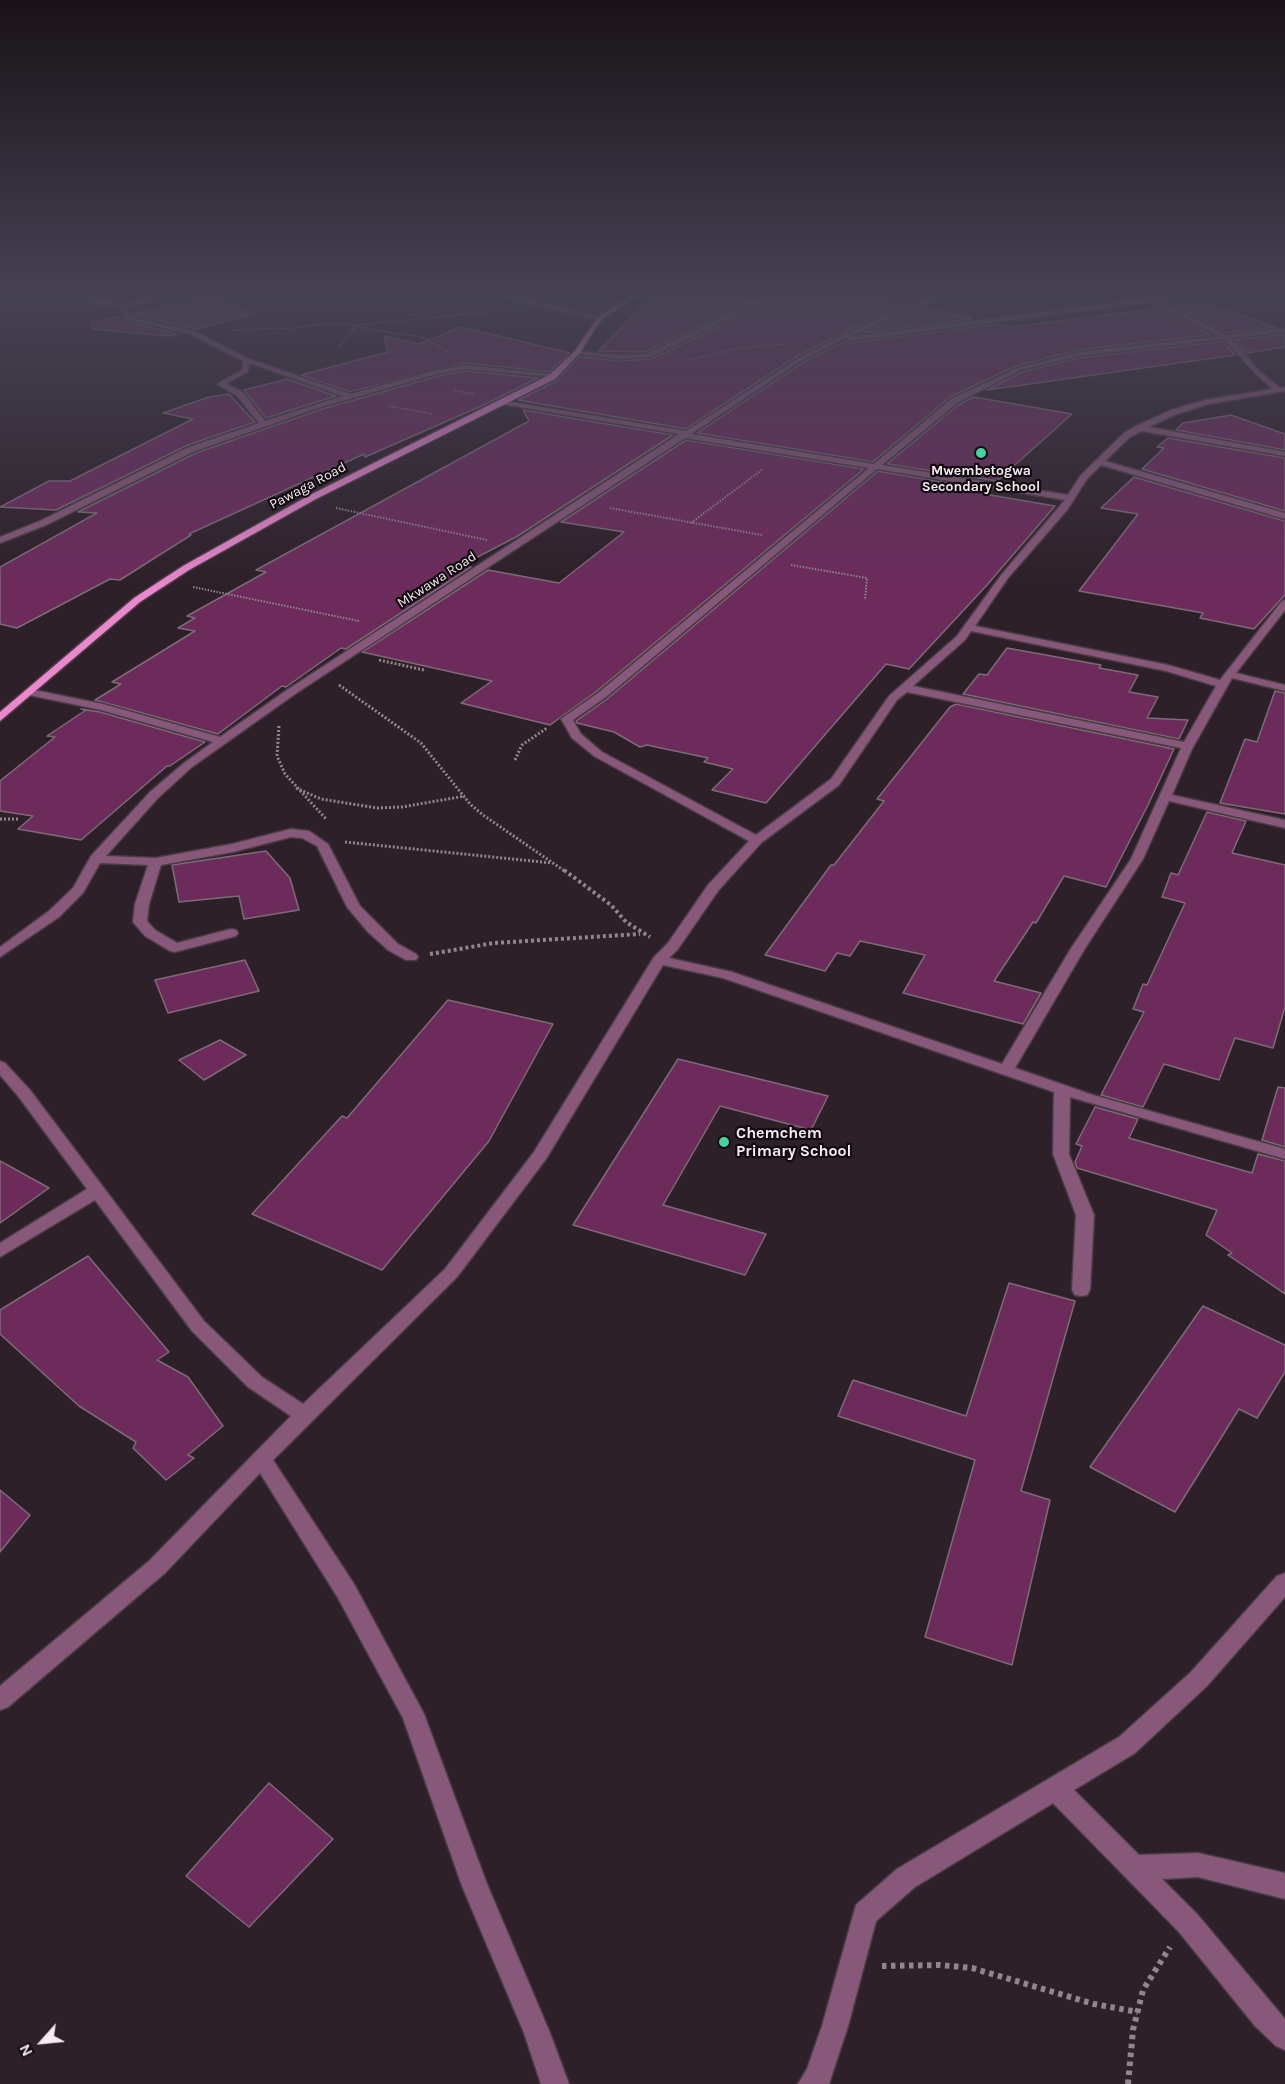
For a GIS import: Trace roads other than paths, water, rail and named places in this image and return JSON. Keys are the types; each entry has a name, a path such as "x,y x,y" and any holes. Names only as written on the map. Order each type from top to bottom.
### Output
{"main road":[{"name":"Pawaga Road","path":"0,718 137,600 313,497 519,393"}],"street":[{"path":"239,393 263,423"},
{"path":"337,393 347,397"},
{"path":"0,540 43,523 192,449 263,423 360,393"},
{"name":"Mkwawa Road","path":"0,953 54,914 78,890 96,859 154,795 222,741 320,672 747,393"},
{"path":"757,840 598,754 576,736 567,719 602,695 954,401 967,393"},
{"path":"0,1700 157,1567 304,1414 451,1273 540,1155 659,960 673,946 713,888 757,840 835,782 893,698 969,628 1005,576 1071,498 1084,477 1127,435 1139,428 1174,412 1208,402 1262,393"},
{"path":"502,402 875,468 1071,498"},
{"path":"1139,428 1285,454"},
{"path":"1101,462 1285,516"},
{"path":"1007,1069 1077,950 1137,859 1188,746 1226,679 1285,603"},
{"path":"969,628 1168,668 1285,688"},
{"path":"905,688 1188,746"},
{"path":"29,692 103,706 222,741"},
{"path":"1165,797 1285,824"},
{"path":"96,859 156,862 233,848 291,834 311,837 328,847 354,907 393,947 411,957"},
{"path":"156,862 142,904 140,922 150,933 175,948 231,933"},
{"path":"659,960 738,979 1062,1088 1285,1154"},
{"path":"0,1066 24,1094 198,1326 255,1382 304,1414"},
{"path":"1062,1088 1061,1154 1085,1215 1081,1290"},
{"path":"0,1251 97,1191"},
{"path":"261,1459 284,1491 346,1592 413,1714 476,1886 537,2033 555,2084"},
{"path":"812,2084 818,2078 835,2026 865,1914 906,1878 1127,1745 1199,1679 1285,1582"},
{"path":"1054,1787 1188,1923 1264,2017 1285,2037"},
{"path":"1135,1868 1198,1865 1285,1886"}],"place":[{"name":"Mwembetogwa Secondary School","path":"981,453"},
{"name":"Chemchem Primary School","path":"724,1142"}]}
